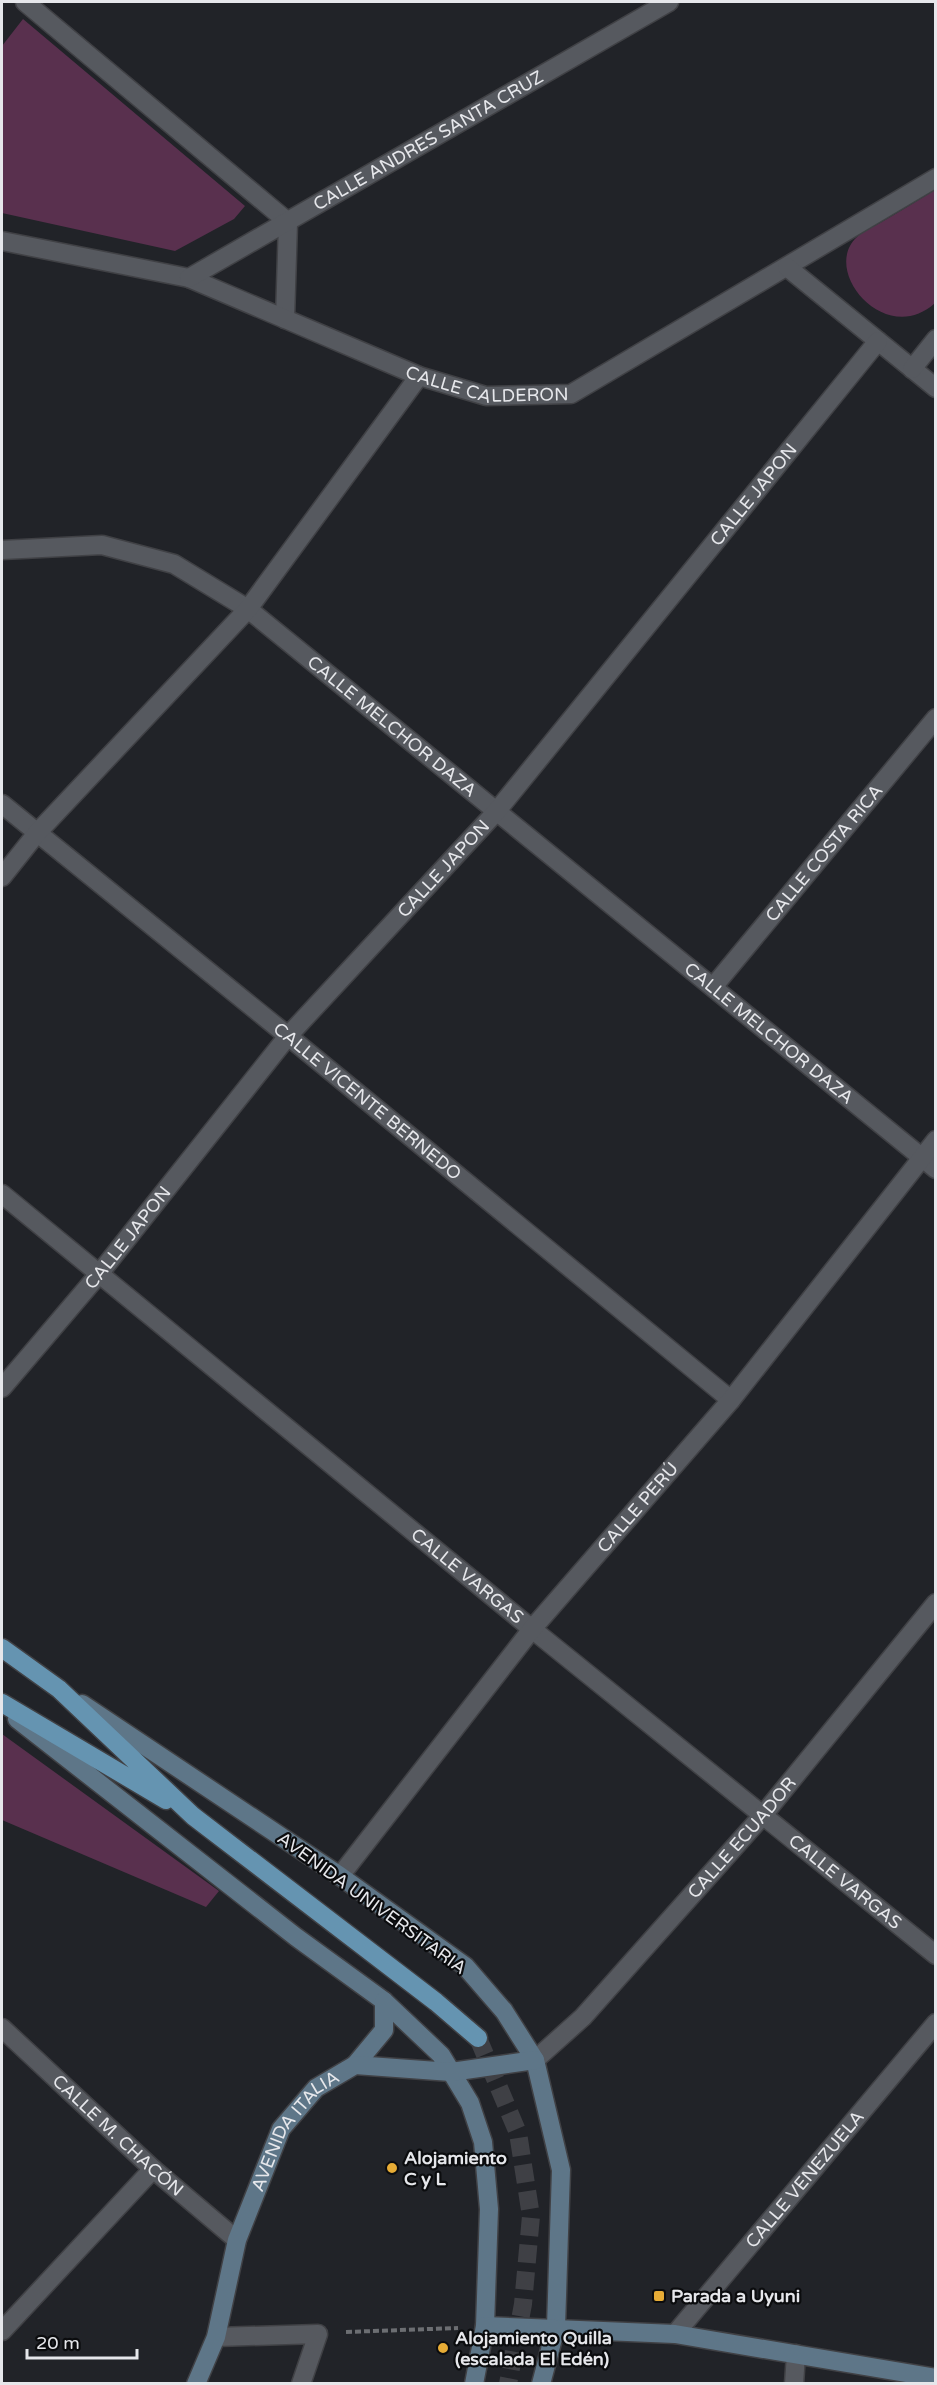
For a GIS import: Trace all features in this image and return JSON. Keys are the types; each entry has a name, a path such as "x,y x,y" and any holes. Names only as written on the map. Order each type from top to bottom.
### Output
{"main road":[{"name":"AVENIDA UNIVERSITARIA","path":"2,1648 59,1689 340,1876 465,1966 504,2010 535,2060 561,2170 555,2328 541,2384"},
{"path":"59,1689 193,1816 436,2002 478,2037"},
{"path":"2,1705 193,1816"},
{"path":"2,1705 296,1938 384,2001 441,2055 470,2103 483,2142 489,2209 485,2326 474,2384"},
{"path":"355,2065 384,2030 384,2001"},
{"name":"AVENIDA ITALIA","path":"196,2384 216,2337 237,2240 281,2129 316,2088 355,2065 452,2072 535,2060"},
{"path":"485,2326 675,2334 936,2378"}],"street":[{"path":"25,2 288,222 285,319"},
{"name":"CALLE ANDRES SANTA CRUZ","path":"189,278 669,2"},
{"name":"CALLE CALDERON","path":"2,241 189,278 419,376 486,396 571,394 936,178"},
{"path":"787,267 936,388"},
{"path":"912,369 936,339"},
{"name":"CALLE JAPON","path":"2,1388 99,1274 288,1036 496,812 878,341"},
{"path":"2,877 37,833 248,609 419,376"},
{"name":"CALLE MELCHOR DAZA","path":"2,550 102,545 174,564 248,609 928,1163"},
{"name":"CALLE COSTA RICA","path":"713,987 936,718"},
{"name":"CALLE VICENTE BERNEDO","path":"2,804 731,1400"},
{"name":"CALLE PERÚ","path":"340,1876 532,1629 731,1400 928,1163 936,1140"},
{"name":"CALLE VARGAS","path":"2,1194 532,1629 936,1954"},
{"name":"CALLE ECUADOR","path":"535,2060 583,2017 763,1815 936,1604"},
{"name":"CALLE VENEZUELA","path":"675,2334 936,2023"},
{"name":"CALLE M. CHACÓN","path":"2,2028 153,2169 237,2240"},
{"path":"2,2331 153,2169"},
{"path":"216,2337 318,2334 301,2384"},
{"path":"794,2384 796,2354"}],"path":[{"path":"318,2334 485,2326"}],"shaded area":[{"path":"23,19 245,206 234,219 175,251 2,213 2,46"},
{"path":"935,190 935,303 916,314 897,316 879,311 864,300 852,285 847,268 848,251 862,233"},
{"path":"2,1734 219,1891 206,1907 2,1820"}],"tunnel":[{"path":"478,2038 518,2133 531,2216 523,2304 508,2384"}],"place":[{"name":"Alojamiento C y L","path":"392,2168"},
{"name":"Parada a Uyuni","path":"659,2296"},
{"name":"Alojamiento Quilla (escalada El Edén)","path":"443,2348"}]}
